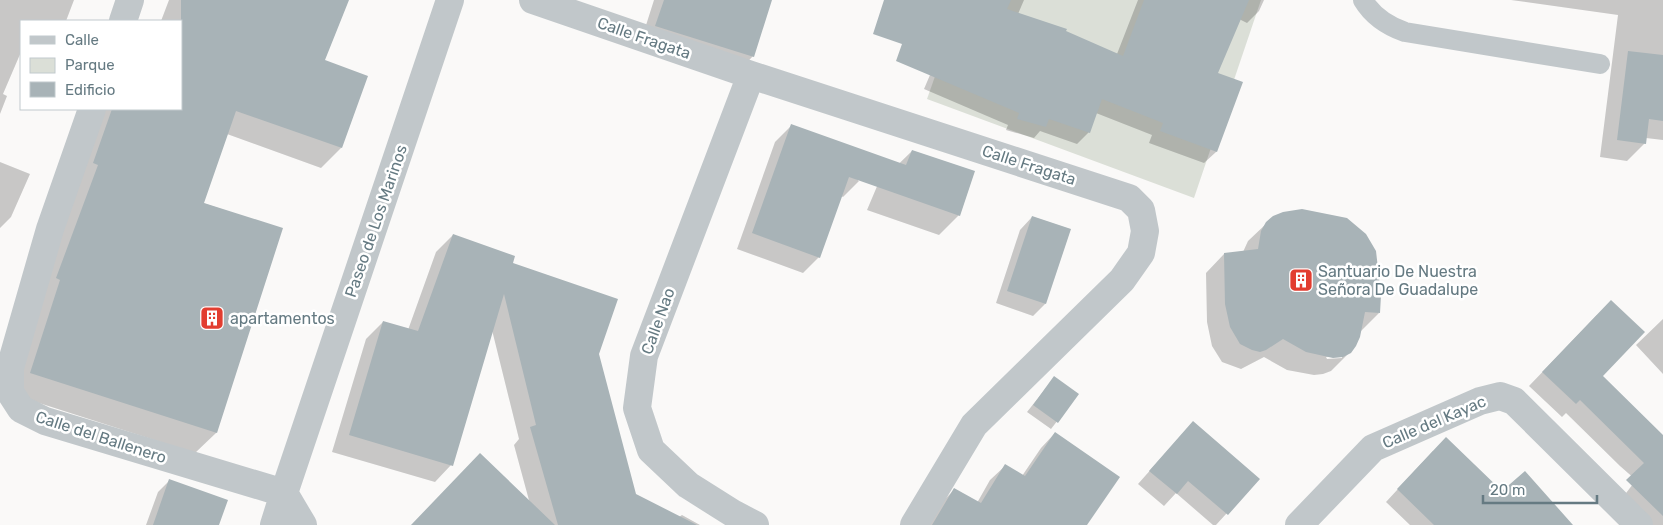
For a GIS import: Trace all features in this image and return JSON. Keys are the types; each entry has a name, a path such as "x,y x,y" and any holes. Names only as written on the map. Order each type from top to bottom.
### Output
{"street":[{"path":"123,20 130,0"},
{"name":"Paseo de Los Marinos","path":"274,525 450,0"},
{"name":"Calle Fragata","path":"533,0 751,75 1129,198 1141,210 1145,231 1141,253 1122,280 974,425 914,525"},
{"name":"Calle Nao","path":"751,75 644,356 636,408 651,450 688,485 755,525"},
{"name":"Calle del Ballenero","path":"92,110 50,230 12,359 10,392 21,410 45,421 284,493"},
{"name":"Calle del Kayac","path":"1299,525 1373,448 1480,401 1500,396 1514,401 1639,525"},
{"path":"284,493 303,525"}],"lane":[{"path":"1363,0 1381,20 1405,32 1600,64"}],"green space":[{"path":"962,0 1261,0 1194,198 927,99"}],"building":[{"path":"181,0 349,0 325,60 368,76 342,148 236,111 204,203 283,228 217,433 30,373 60,280 56,278 98,165 93,163 112,110 182,110"},
{"path":"664,0 772,0 754,57 655,26"},
{"path":"884,0 1011,0 1007,9 1067,29 1066,31 1123,56 1144,0 1249,0 1218,73 1243,82 1217,152 1160,131 1163,123 1102,99 1090,133 1049,119 1046,127 1017,119 1019,113 896,61 902,44 873,34"},
{"path":"1628,51 1663,55 1663,121 1649,119 1646,144 1617,140"},
{"path":"791,124 906,165 912,150 975,171 960,216 849,177 820,258 752,233"},
{"name":"Santuario De Nuestra Señora De Guadalupe","path":"1302,209 1347,218 1366,234 1376,251 1381,295 1380,313 1365,312 1360,337 1356,346 1351,353 1343,357 1333,358 1306,352 1283,339 1266,350 1260,352 1252,350 1240,344 1230,327 1225,304 1224,253 1258,249 1261,231 1266,222 1273,216 1283,212"},
{"path":"1032,216 1071,229 1046,304 1007,291"},
{"path":"453,234 515,256 513,263 618,299 599,354 636,494 697,525 558,525 530,427 536,425 504,294 453,466 349,435 383,321 418,331"},
{"path":"1611,300 1645,332 1603,376 1663,435 1663,516 1626,480 1644,463 1580,400 1576,404 1542,372"},
{"path":"1054,376 1079,394 1058,423 1033,405"},
{"path":"1193,421 1260,479 1228,515 1188,481 1177,494 1149,471"},
{"path":"1055,432 1120,477 1087,525 932,525 954,488 981,503 1005,464 1025,476"},
{"path":"1446,437 1502,491 1525,471 1573,525 1434,525 1397,489"},
{"path":"480,453 555,525 411,525"},
{"path":"169,479 228,500 219,525 153,525"}],"place":[{"name":"Santuario De Nuestra Señora De Guadalupe","path":"1301,280"},
{"name":"apartamentos","path":"212,318"}]}
